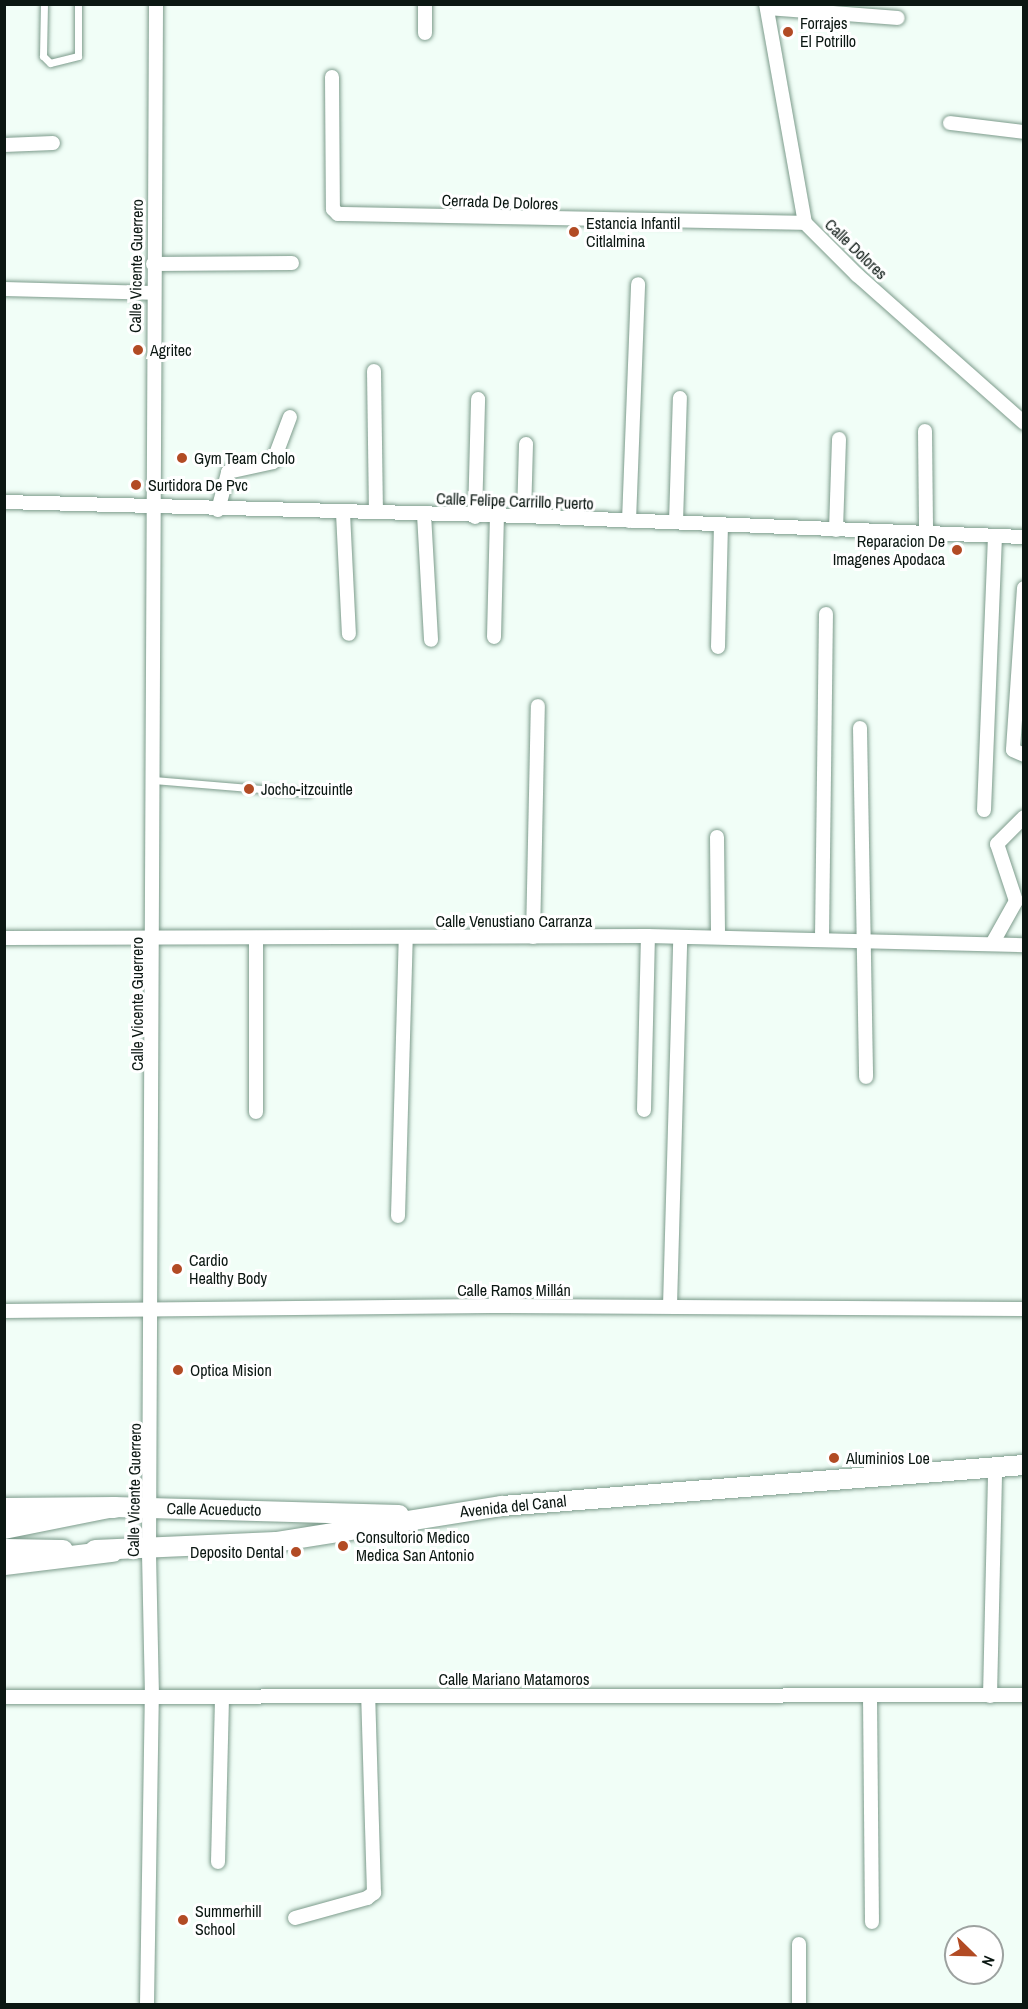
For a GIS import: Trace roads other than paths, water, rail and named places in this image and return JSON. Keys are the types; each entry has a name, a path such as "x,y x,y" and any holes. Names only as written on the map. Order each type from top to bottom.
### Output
{"main road":[{"name":"Avenida del Canal","path":"4,1549 112,1551 276,1542 356,1531 425,1516 502,1506 1023,1465"},
{"name":"Calle Acueducto","path":"4,1529 114,1507 425,1516"},
{"path":"4,1508 114,1507"},
{"path":"4,1564 112,1551"}],"street":[{"name":"Calle Vicente Guerrero","path":"147,2004 152,1697 150,1550 154,780 152,293 156,4"},
{"path":"425,4 425,33"},
{"path":"767,6 898,18"},
{"name":"Calle Dolores","path":"767,6 805,223 857,275 1023,423"},
{"name":"Cerrada De Dolores","path":"332,77 333,208 338,214 805,223"},
{"path":"950,123 1023,132"},
{"path":"4,145 53,143"},
{"path":"153,264 292,263"},
{"path":"629,521 638,284"},
{"path":"4,289 152,293"},
{"path":"374,371 376,512"},
{"path":"676,522 680,398"},
{"path":"475,517 478,399"},
{"path":"218,510 227,473 273,462 290,417"},
{"path":"925,431 926,533"},
{"path":"836,530 839,439"},
{"path":"524,516 526,444"},
{"name":"Calle Felipe Carrillo Puerto","path":"4,502 218,510 376,512 475,517 524,516 1023,537"},
{"path":"343,513 349,634"},
{"path":"424,514 431,640"},
{"path":"494,637 497,517"},
{"path":"718,647 721,524"},
{"path":"984,810 995,536"},
{"path":"1023,588 1013,750 1023,755"},
{"path":"822,939 826,614"},
{"path":"533,937 538,706"},
{"path":"860,728 861,939 866,1077"},
{"path":"992,944 1016,902 997,844 1023,817"},
{"path":"717,837 718,937"},
{"path":"644,1110 648,936"},
{"name":"Calle Venustiano Carranza","path":"4,938 648,936 861,939 1023,945"},
{"path":"670,1306 680,937"},
{"path":"398,1216 406,938"},
{"path":"255,939 256,1112"},
{"name":"Calle Ramos Millán","path":"4,1311 153,1312 670,1306 1023,1309"},
{"path":"990,1696 994,1469"},
{"name":"Calle Mariano Matamoros","path":"4,1697 1023,1695"},
{"path":"295,1918 367,1898 374,1893 368,1696"},
{"path":"870,1696 872,1922"},
{"path":"218,1862 222,1697"},
{"path":"799,1944 799,2004"}],"lane":[{"path":"44,4 43,56 50,63 78,56 78,4"},
{"path":"154,780 309,793"}],"place":[{"name":"Forrajes El Potrillo","path":"788,32"},
{"name":"Estancia Infantil Citlalmina","path":"574,232"},
{"name":"Agritec","path":"138,350"},
{"name":"Gym Team Cholo","path":"182,458"},
{"name":"Surtidora De Pvc","path":"136,485"},
{"name":"Reparacion De Imagenes Apodaca","path":"957,550"},
{"name":"Jocho-itzcuintle","path":"249,789"},
{"name":"Cardio Healthy Body","path":"177,1269"},
{"name":"Optica Mision","path":"178,1370"},
{"name":"Aluminios Loe","path":"834,1458"},
{"name":"Consultorio Medico Medica San Antonio","path":"343,1546"},
{"name":"Deposito Dental","path":"296,1552"},
{"name":"Summerhill School","path":"183,1920"}]}
